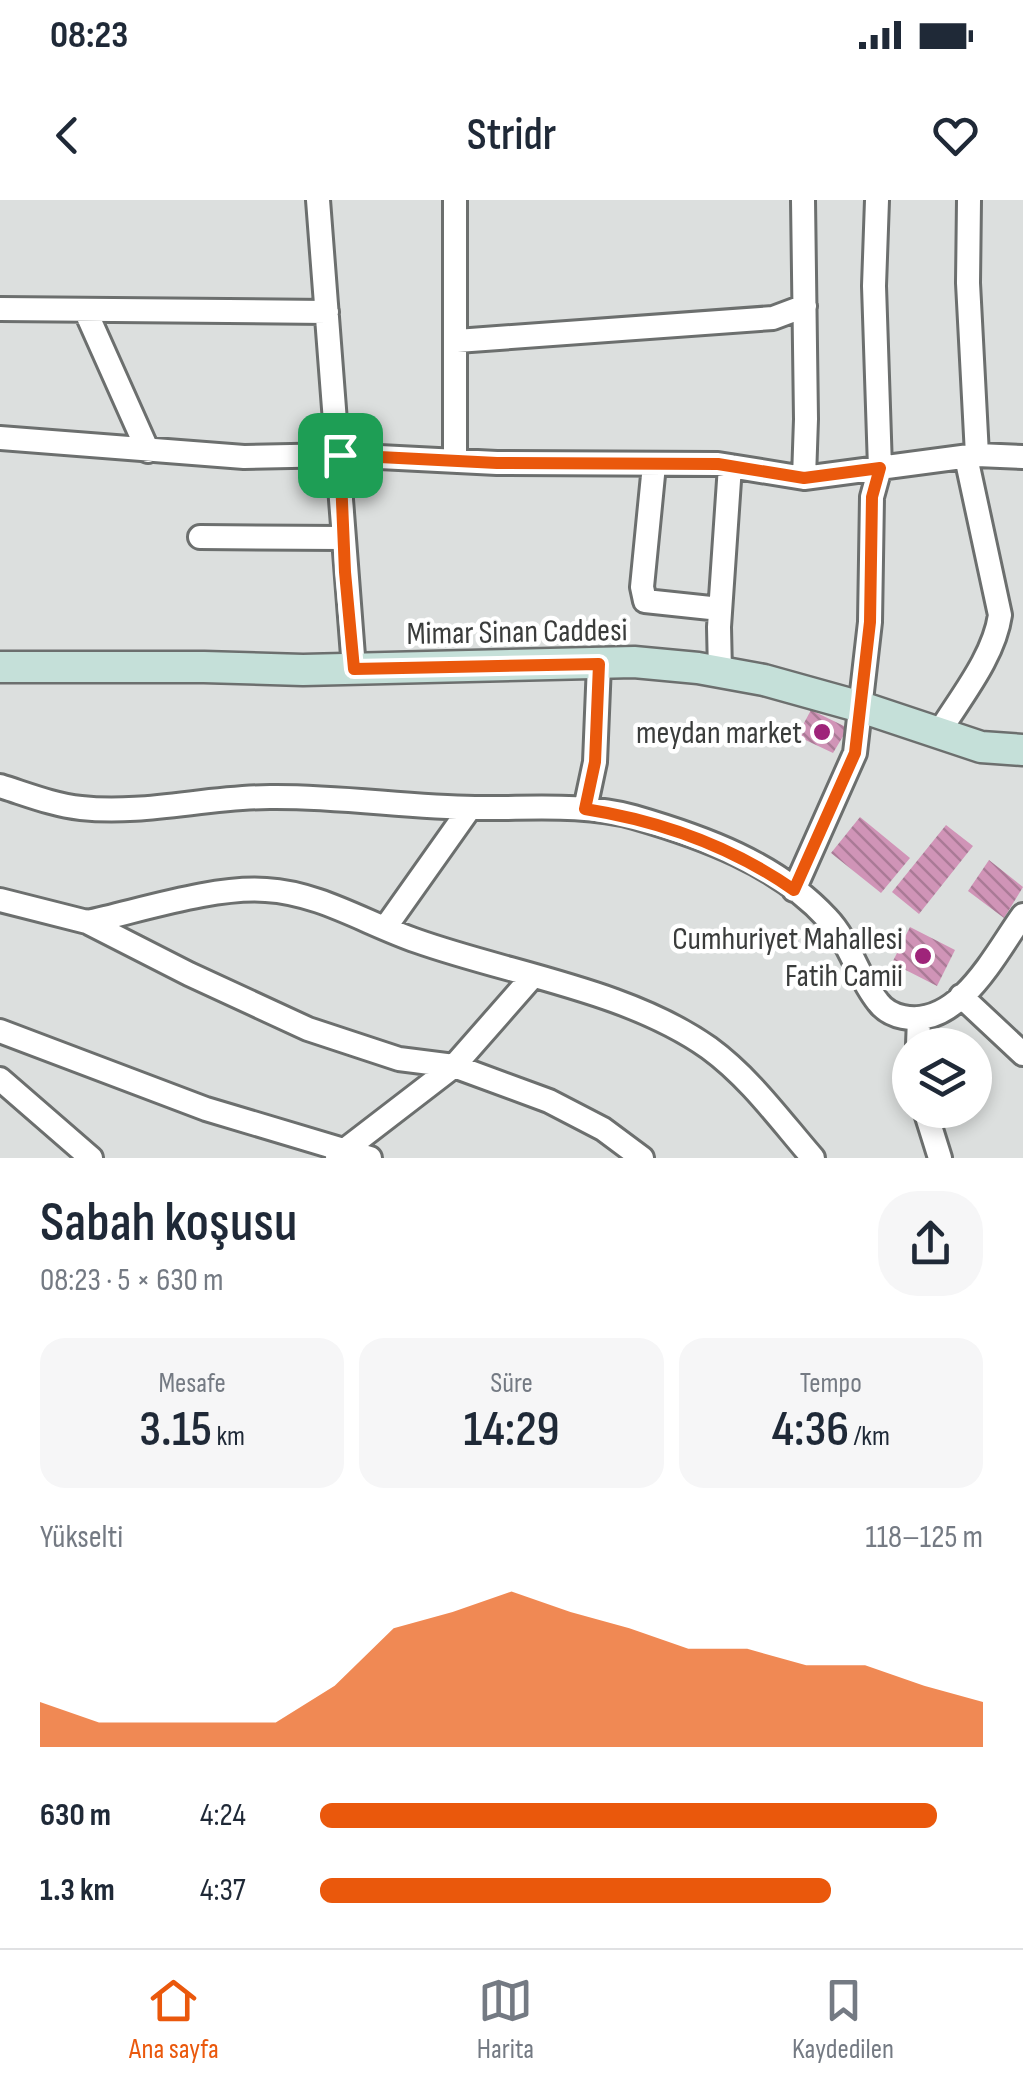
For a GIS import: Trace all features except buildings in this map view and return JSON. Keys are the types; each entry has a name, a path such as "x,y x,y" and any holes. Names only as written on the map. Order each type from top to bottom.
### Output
{"street":[{"path":"318,200 354,669"},
{"path":"455,200 455,461"},
{"path":"803,200 804,478"},
{"path":"794,890 855,753 861,707 870,622 872,497 880,468 874,286 876,200"},
{"path":"938,734 998,630 1012,617 972,456 970,200"},
{"path":"457,341 772,318 805,306"},
{"path":"0,310 327,312"},
{"path":"86,312 148,451"},
{"path":"0,438 244,457 340,455 730,466 804,478 972,456 1023,457"},
{"path":"654,465 642,588 645,601 720,609"},
{"path":"720,672 720,609 730,466"},
{"path":"200,537 342,538"},
{"name":"Mimar Sinan Caddesi","path":"0,667 354,669 634,662 720,672 861,707 981,748 1020,754"},
{"path":"585,809 595,762 599,664"},
{"path":"0,786 80,808 123,809 215,798 274,796 470,808 585,809 629,816 754,862 827,918 847,944 878,1003 891,1014 919,1018 947,1010 1023,915"},
{"path":"386,928 470,808"},
{"path":"87,922 221,893 266,890 315,900 412,940 640,1012 708,1048 764,1099 813,1158"},
{"path":"0,900 87,922 308,1028 399,1059 454,1066 549,1101 603,1130 642,1158"},
{"path":"339,1153 454,1066 533,976"},
{"path":"961,996 1023,1054"},
{"path":"919,1018 919,1028"},
{"path":"0,1030 206,1109 339,1153 370,1158"},
{"path":"0,1080 89,1158"},
{"path":"930,1128 940,1158"}],"place":[{"name":"meydan market","path":"822,732"},
{"name":"Cumhuriyet Mahallesi Fatih Camii","path":"923,956"}],"route":[{"path":"340,455 497,463 718,464 804,478 880,468 872,497 870,622 855,753 794,890 730,850 629,816 585,809 595,762 599,664 354,669 340,504 340,455"}]}
